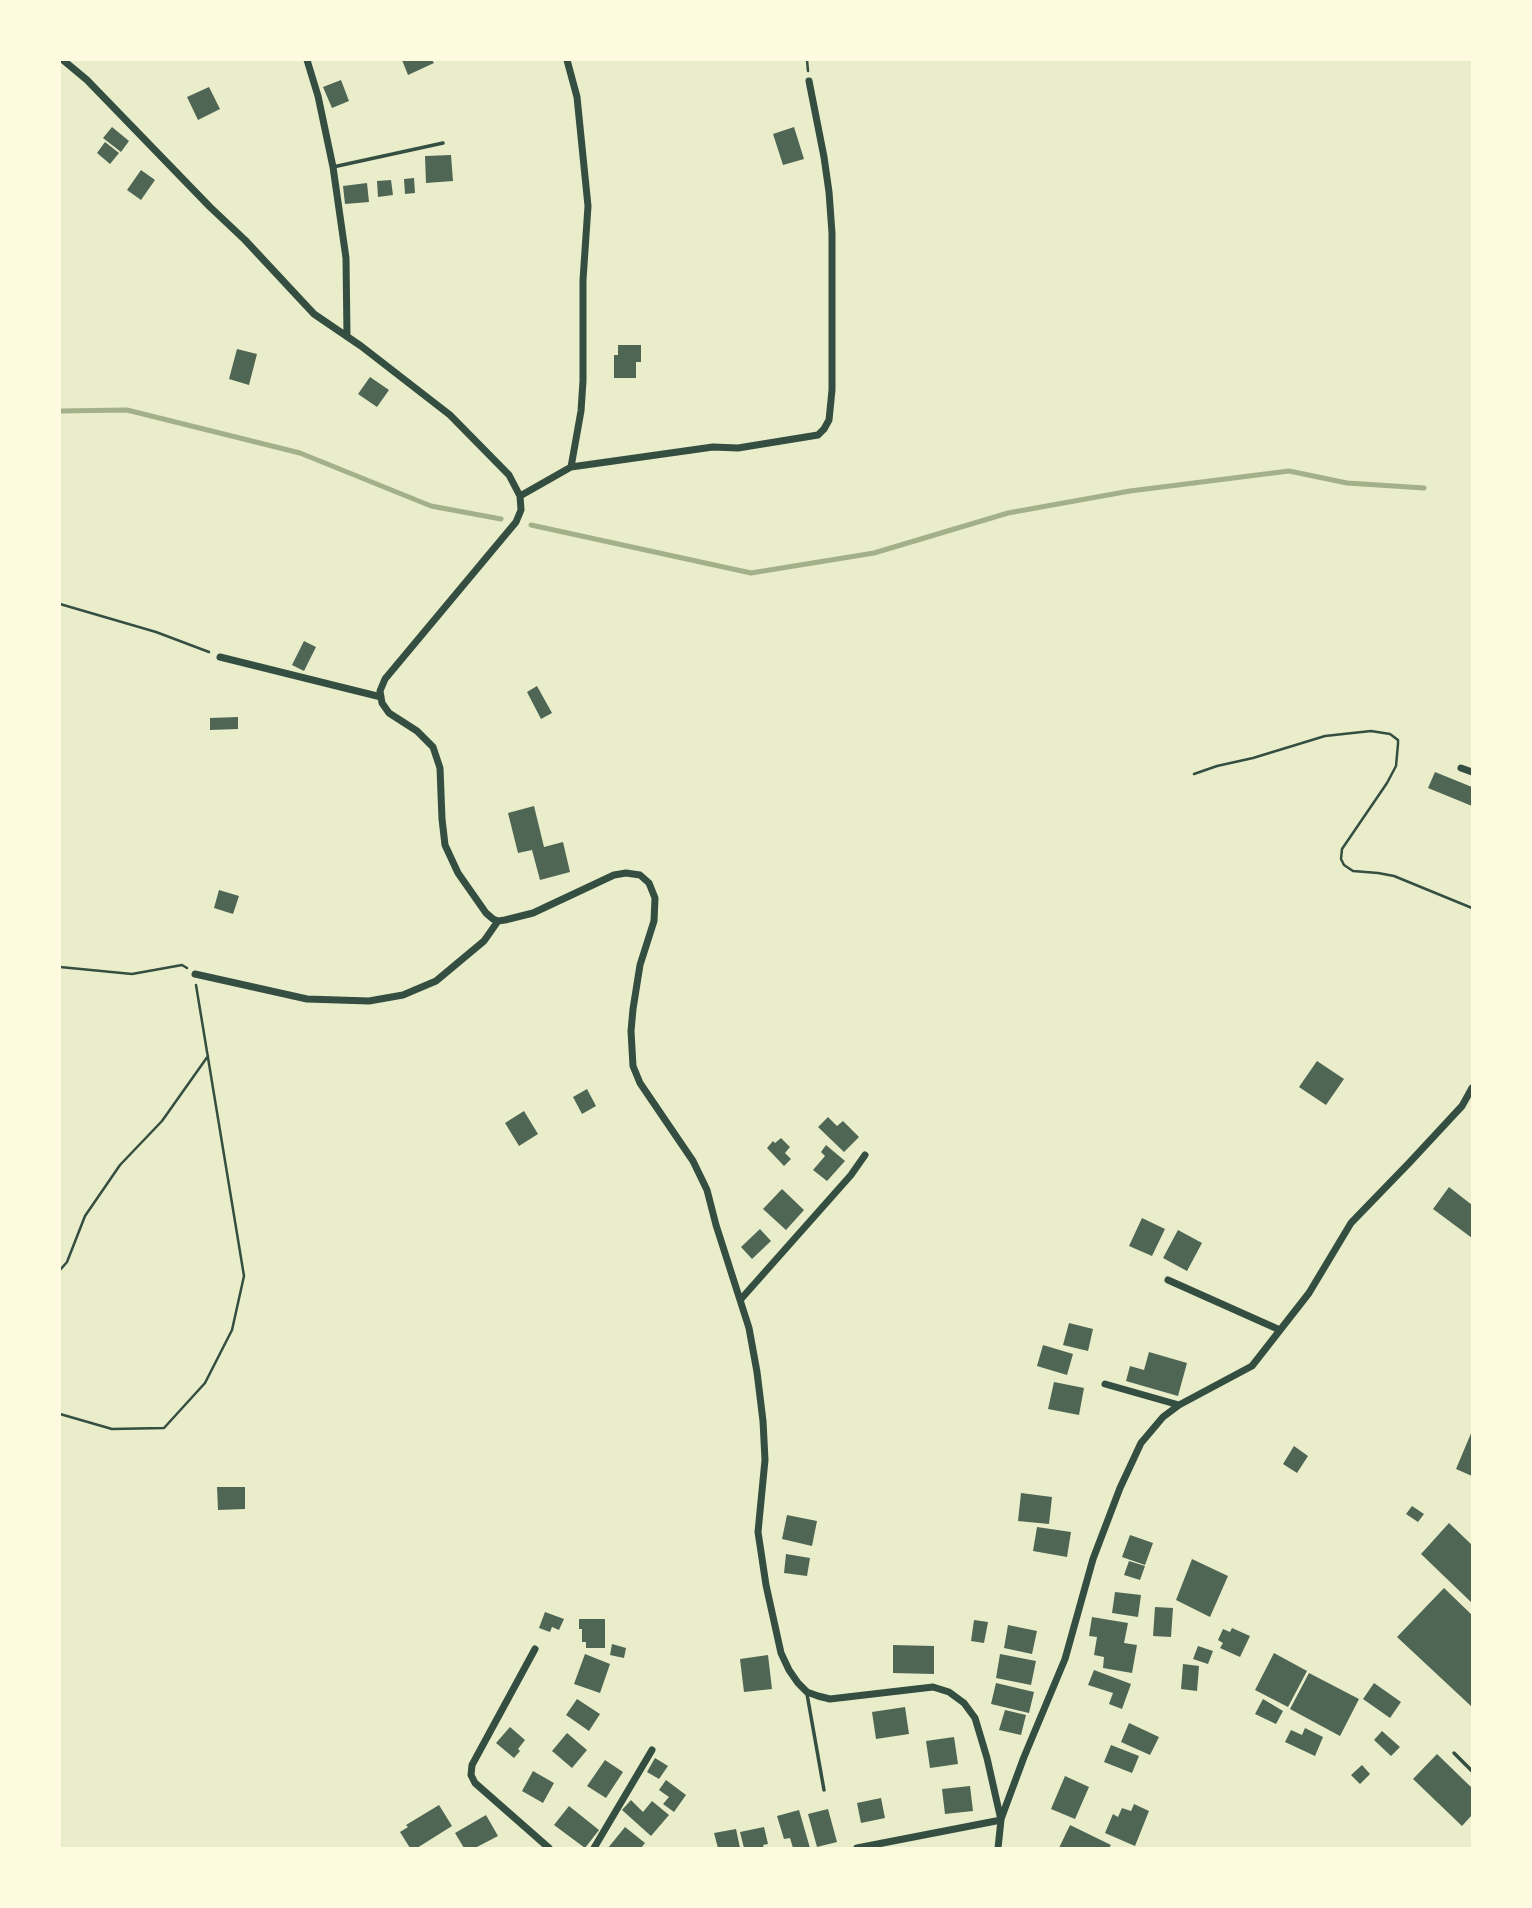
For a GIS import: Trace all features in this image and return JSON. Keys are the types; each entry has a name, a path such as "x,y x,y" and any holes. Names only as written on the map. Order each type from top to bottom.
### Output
{"street":[{"path":"63,60 87,80 314,314 450,415 509,475 520,496 521,510 516,522 385,679 380,691 382,703 389,713 417,731 433,747 440,768 445,845 458,873 486,913 498,921"},
{"path":"307,60 318,96 333,167 346,258 347,336"},
{"path":"567,60 577,97 588,206 583,280 583,381 581,411 571,467"},
{"path":"520,496 571,467 713,447 738,448 818,435 824,429 829,421 832,390 832,233 829,192 809,81"},
{"path":"220,657 381,697"},
{"path":"1461,768 1472,772"},
{"path":"195,974 307,999 369,1001 403,995 436,981 484,942 498,921 533,913 614,875 640,875 649,883 655,898 654,910 640,965 633,1009 633,1066 640,1083 694,1161 707,1190 741,1300 757,1372 763,1421 765,1460 758,1532 781,1653 789,1670 807,1692 830,1699 933,1687 949,1692 964,1703 975,1718 1001,1820"},
{"path":"998,1849 1001,1820 1065,1659 1093,1559 1119,1488 1141,1443 1163,1417 1179,1405 1252,1366 1309,1293 1351,1223 1462,1106 1472,1088"},
{"path":"741,1300 851,1175 865,1155"},
{"path":"1168,1280 1280,1329"},
{"path":"1105,1384 1179,1405"},
{"path":"535,1649 472,1765 471,1775 475,1783 550,1849"},
{"path":"594,1849 652,1750"},
{"path":"858,1849 1001,1820"}],"lane":[{"path":"333,167 443,143"},
{"path":"807,1692 824,1790"},
{"path":"1454,1752 1472,1771"}],"path":[{"path":"60,604 156,632 220,657"},
{"path":"1194,774 1325,736 1371,731 1390,734 1398,740 1396,766 1342,849 1341,859 1344,865 1353,871 1394,876 1472,908"},
{"path":"60,967 132,974 182,965 195,974 244,1276 232,1331 205,1383 164,1428 112,1429 60,1414"},
{"path":"60,1270 67,1262 85,1216 120,1165 162,1121 208,1056"}],"building":[{"path":"402,60 432,60 434,63 408,75"},
{"path":"341,80 349,101 332,108 323,87"},
{"path":"209,87 220,109 198,120 187,97"},
{"path":"112,127 129,141 121,152 103,138"},
{"path":"794,127 804,159 783,165 773,134"},
{"path":"105,142 119,153 110,164 97,153"},
{"path":"451,155 453,181 426,183 425,156"},
{"path":"141,170 155,180 141,200 127,190"},
{"path":"414,178 415,193 405,194 404,179"},
{"path":"391,180 393,195 378,197 377,181"},
{"path":"367,183 369,202 345,204 343,186"},
{"path":"618,345 641,345 641,362 636,362 636,378 614,378 614,355 618,355"},
{"path":"237,349 257,354 249,385 229,379"},
{"path":"370,377 389,390 377,407 358,394"},
{"path":"304,641 316,647 304,671 292,665"},
{"path":"537,686 552,713 541,719 527,692"},
{"path":"238,717 238,729 210,730 210,718"},
{"path":"1435,772 1472,787 1472,806 1428,788"},
{"path":"534,806 544,847 563,842 570,872 540,880 532,850 518,853 508,813"},
{"path":"219,890 239,896 233,914 214,908"},
{"path":"1317,1061 1344,1079 1326,1105 1299,1087"},
{"path":"587,1089 596,1106 582,1114 573,1097"},
{"path":"524,1111 538,1134 519,1146 505,1123"},
{"path":"828,1117 837,1126 843,1121 859,1137 844,1152 818,1127"},
{"path":"781,1138 790,1147 785,1153 791,1159 784,1166 767,1148 773,1141 775,1143"},
{"path":"826,1145 845,1161 827,1181 813,1170 825,1156 821,1152"},
{"path":"1449,1187 1472,1205 1472,1238 1433,1209"},
{"path":"782,1189 804,1210 786,1230 763,1209"},
{"path":"1142,1218 1165,1229 1152,1256 1129,1246"},
{"path":"760,1229 771,1241 752,1259 741,1247"},
{"path":"1178,1230 1202,1243 1187,1271 1163,1258"},
{"path":"1069,1323 1093,1329 1088,1351 1063,1345"},
{"path":"1043,1345 1073,1354 1067,1375 1037,1366"},
{"path":"1149,1352 1187,1363 1178,1396 1126,1381 1130,1366 1144,1370"},
{"path":"1054,1382 1084,1388 1079,1415 1048,1409"},
{"path":"1472,1431 1472,1476 1456,1469"},
{"path":"1294,1446 1308,1456 1297,1473 1283,1464"},
{"path":"217,1487 245,1487 245,1509 218,1510"},
{"path":"1021,1493 1052,1497 1049,1524 1018,1521"},
{"path":"1412,1506 1424,1514 1418,1522 1406,1514"},
{"path":"787,1515 817,1521 812,1546 782,1539"},
{"path":"1449,1523 1472,1545 1472,1603 1421,1554"},
{"path":"1037,1527 1071,1532 1067,1557 1033,1551"},
{"path":"1130,1535 1153,1543 1145,1565 1122,1557"},
{"path":"786,1554 810,1558 807,1576 784,1573"},
{"path":"1192,1559 1228,1576 1210,1617 1176,1600"},
{"path":"1129,1561 1145,1566 1140,1580 1124,1575"},
{"path":"1444,1588 1472,1615 1472,1707 1397,1637"},
{"path":"1115,1592 1141,1595 1138,1617 1112,1613"},
{"path":"1155,1607 1173,1608 1171,1637 1153,1636"},
{"path":"545,1612 564,1619 559,1630 552,1627 550,1632 539,1628"},
{"path":"1092,1617 1128,1623 1124,1643 1137,1645 1132,1673 1103,1668 1104,1657 1094,1655 1097,1637 1089,1636"},
{"path":"579,1619 605,1619 605,1648 586,1648 586,1642 582,1642"},
{"path":"974,1620 988,1622 984,1643 971,1641"},
{"path":"1008,1625 1037,1631 1032,1654 1004,1648"},
{"path":"1232,1628 1250,1636 1240,1657 1220,1648 1223,1643 1218,1640 1223,1629 1230,1632"},
{"path":"612,1644 626,1648 624,1658 610,1655"},
{"path":"893,1645 934,1646 934,1674 893,1673"},
{"path":"1198,1646 1213,1651 1208,1664 1193,1659"},
{"path":"1274,1653 1307,1671 1288,1707 1255,1690"},
{"path":"585,1654 610,1664 600,1693 574,1684"},
{"path":"1000,1654 1036,1661 1031,1685 996,1678"},
{"path":"768,1655 772,1689 744,1692 740,1659"},
{"path":"1183,1664 1199,1666 1197,1691 1181,1689"},
{"path":"1094,1670 1131,1684 1122,1709 1109,1704 1113,1693 1088,1685"},
{"path":"1309,1673 1359,1699 1340,1736 1290,1709"},
{"path":"996,1683 1034,1692 1029,1713 991,1704"},
{"path":"1374,1683 1401,1702 1390,1718 1363,1699"},
{"path":"577,1699 600,1714 589,1731 566,1715"},
{"path":"1263,1699 1283,1711 1276,1724 1255,1714"},
{"path":"905,1707 909,1734 876,1739 872,1712"},
{"path":"1005,1710 1026,1715 1021,1735 999,1730"},
{"path":"1129,1723 1159,1737 1150,1755 1121,1742"},
{"path":"510,1727 525,1740 514,1758 496,1743"},
{"path":"1305,1728 1323,1737 1315,1756 1285,1742 1291,1730 1302,1735"},
{"path":"1382,1731 1400,1747 1391,1756 1374,1740"},
{"path":"567,1733 587,1750 572,1768 552,1751"},
{"path":"954,1737 958,1764 930,1768 926,1741"},
{"path":"1111,1745 1139,1756 1132,1773 1104,1762"},
{"path":"1437,1754 1472,1788 1472,1815 1462,1826 1413,1779"},
{"path":"655,1758 668,1766 659,1779 647,1772"},
{"path":"605,1760 623,1772 606,1798 587,1786"},
{"path":"1362,1765 1370,1774 1360,1784 1351,1775"},
{"path":"533,1771 554,1783 543,1803 522,1791"},
{"path":"1065,1776 1089,1787 1075,1819 1051,1809"},
{"path":"666,1780 686,1795 674,1812 663,1804 669,1797 659,1790"},
{"path":"970,1786 973,1811 945,1814 942,1789"},
{"path":"881,1798 885,1818 861,1823 857,1803"},
{"path":"631,1800 643,1812 652,1801 669,1815 651,1836 622,1810"},
{"path":"1134,1804 1149,1811 1135,1846 1105,1833 1113,1814 1118,1817 1122,1808 1131,1811"},
{"path":"439,1805 452,1826 417,1848 410,1848 400,1832 408,1827 406,1825"},
{"path":"569,1806 599,1830 585,1848 554,1825"},
{"path":"828,1809 837,1842 817,1847 808,1814"},
{"path":"799,1810 810,1848 793,1848 790,1838 784,1839 777,1816"},
{"path":"486,1815 498,1836 475,1848 464,1848 455,1833"},
{"path":"1070,1825 1111,1845 1109,1848 1059,1848"},
{"path":"625,1827 645,1843 641,1848 608,1848"},
{"path":"764,1827 768,1844 763,1845 764,1848 744,1848 740,1832"},
{"path":"736,1829 740,1848 718,1848 714,1833"}],"waterway":[{"path":"60,411 127,410 300,453 431,506 501,519"},
{"path":"531,525 751,573 874,553 1008,513 1130,491 1289,471 1347,483 1424,488"}]}
